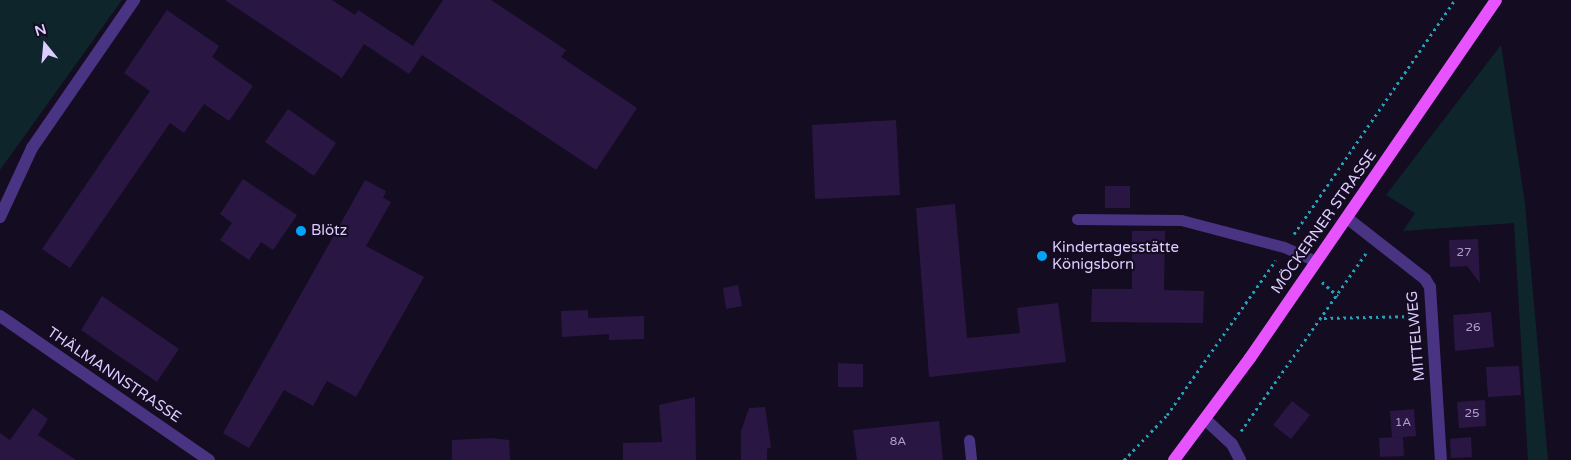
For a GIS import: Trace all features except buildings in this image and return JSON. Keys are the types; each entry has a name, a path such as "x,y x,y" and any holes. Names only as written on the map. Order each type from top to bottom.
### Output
{"main road":[{"name":"MÖCKERNER STRASSE","path":"1174,460 1206,420 1496,0"}],"street":[{"path":"0,217 32,148 134,0"},
{"name":"MITTELWEG","path":"1347,218 1428,282 1433,316 1441,460"},
{"name":"THÄLMANNSTRASSE","path":"0,316 209,460"},
{"path":"1206,420 1232,444 1240,460"}],"lane":[{"path":"1077,220 1181,220 1284,247 1313,266"},
{"path":"969,440 971,460"}],"path":[{"path":"1232,444 1324,318 1375,239"},
{"path":"1313,266 1338,296"},
{"path":"1324,318 1433,316"}],"green space":[{"path":"0,0 122,0 0,170"},
{"path":"1501,45 1525,204 1548,460 1528,460 1514,223 1403,231 1415,213 1386,195"}],"place":[{"name":"Blötz","path":"301,231"},
{"name":"Kindertagesstätte Königsborn","path":"1042,256"}]}
